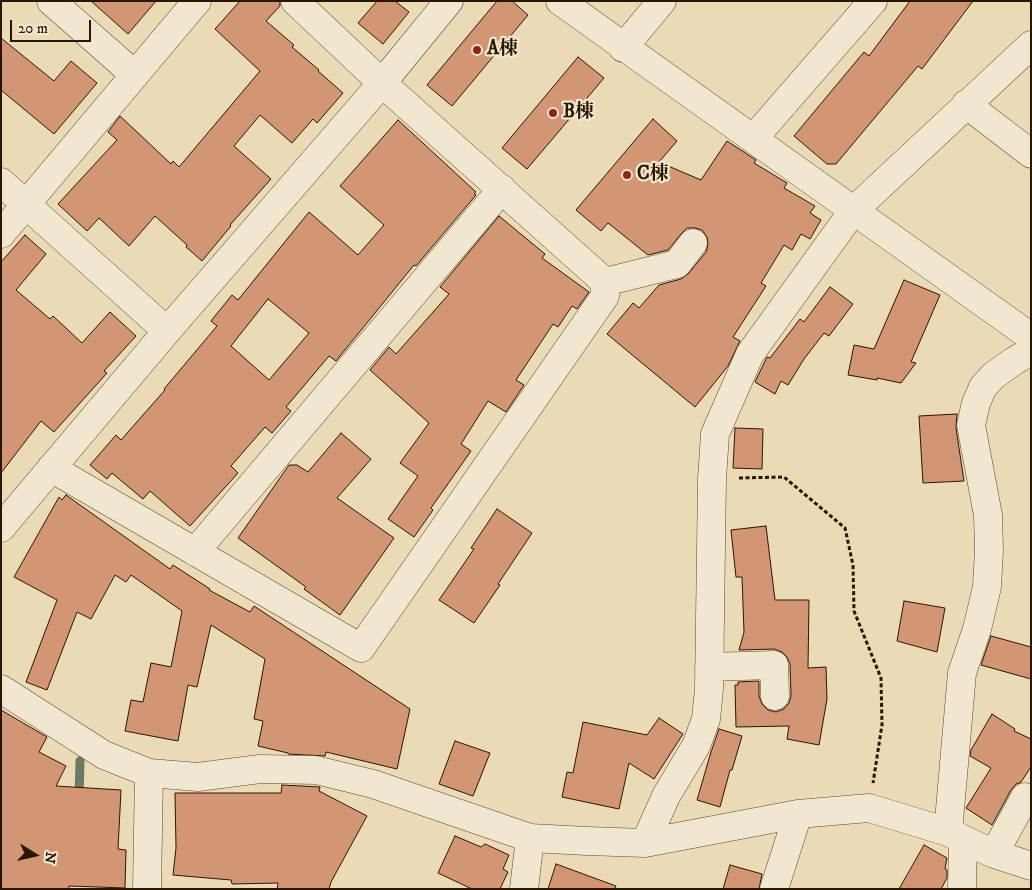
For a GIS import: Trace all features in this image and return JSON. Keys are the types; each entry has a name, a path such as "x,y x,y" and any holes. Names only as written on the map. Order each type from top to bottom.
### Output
{"street":[{"path":"51,1 135,75"},
{"path":"1,234 197,1"},
{"path":"51,468 361,648 605,296 605,282 382,83 295,1"},
{"path":"1,528 382,83 449,1"},
{"path":"560,1 623,48 1031,337"},
{"path":"623,48 662,1"},
{"path":"753,140 873,1"},
{"path":"644,842 666,796 696,746 706,719 709,667 712,479 715,434 750,354 852,211 1031,45"},
{"path":"966,104 1031,154"},
{"path":"1,182 168,331"},
{"path":"194,552 502,189"},
{"path":"605,282 677,264 693,243"},
{"path":"962,889 955,836 962,673 987,587 989,550 988,515 971,425 976,402 983,387 993,376 1014,360 1031,351"},
{"path":"709,667 774,665 775,696"},
{"path":"1,689 104,755 149,773 198,777 260,769 316,770 373,784 530,838 644,842 798,814 869,808 955,836 994,854 1031,866"},
{"path":"147,889 149,773"},
{"path":"994,854 1025,797"},
{"path":"774,889 798,814"},
{"path":"524,889 530,838"}],"path":[{"path":"712,479 784,477 845,528 853,565 854,611 881,678 882,725 869,808"}],"building":[{"path":"91,1 156,1 128,34"},
{"path":"240,1 280,1 280,6 266,21 294,45 292,47 343,93 317,123 313,119 292,143 260,115 234,146 271,179 230,225 202,261 155,216 129,246 99,218 87,231 58,204 117,140 108,132 120,116 171,164 173,161 179,167 260,71 215,29"},
{"path":"377,1 395,1 409,12 383,44 358,23"},
{"name":"A棟","path":"497,1 512,1 528,15 452,106 427,85"},
{"path":"910,1 973,1 922,69 918,66 836,164 827,164 794,136 864,52 869,56"},
{"path":"1,38 54,81 71,61 97,83 54,134 1,90"},
{"name":"B棟","path":"578,57 604,78 527,169 502,148"},
{"path":"653,119 677,141 659,162 701,180 727,141 756,160 754,163 787,183 784,188 815,206 810,213 821,220 810,239 801,234 792,250 784,245 761,283 766,286 733,337 740,341 728,366 695,407 607,334 633,303 639,308 659,285 681,279 689,273 706,252 707,237 702,230 687,228 668,250 648,255 608,223 601,231 576,210"},
{"path":"398,120 476,192 474,194 476,195 416,266 414,265 336,361 329,356 286,407 291,411 272,433 265,427 231,466 238,473 190,526 150,491 143,499 112,473 107,479 90,465 116,435 121,440 165,390 217,326 211,321 232,295 238,300 309,212 358,255 384,225 340,186","holes":["268,299 309,333 269,380 231,346"]},
{"path":"499,216 545,254 542,258 589,292 577,309 572,306 558,327 553,324 516,380 524,385 506,412 488,401 461,444 471,451 431,508 433,510 414,537 388,519 418,476 400,463 429,423 370,370 389,347 396,354 449,294 440,287"},
{"path":"25,235 46,254 16,290 50,319 53,316 82,343 110,312 136,336 104,371 107,373 54,432 41,421 1,473 1,262"},
{"path":"904,280 940,295 911,362 916,363 901,383 848,375 854,345 874,349"},
{"path":"830,287 853,304 829,336 824,333 804,359 788,385 781,381 775,394 755,382 767,357 770,358 800,319 804,322"},
{"path":"957,414 956,428 964,481 923,483 919,416"},
{"path":"735,428 763,429 762,469 733,468"},
{"path":"341,433 371,459 337,498 394,538 340,615 304,589 306,587 238,538 289,465 297,465 308,472"},
{"path":"66,495 170,569 173,565 209,590 250,612 254,606 410,709 397,769 326,752 325,756 288,754 258,746 263,721 254,719 265,659 211,625 197,687 188,685 178,741 125,731 131,700 143,702 151,663 171,667 182,611 131,575 126,582 115,575 91,619 77,612 47,690 26,682 57,600 14,577 59,497 62,500"},
{"path":"497,509 532,533 474,623 439,600 474,549 471,548"},
{"path":"766,526 775,600 809,600 808,668 826,667 827,699 819,745 787,739 789,726 736,727 735,685 738,685 738,682 759,681 759,696 762,704 768,710 776,712 784,709 789,703 791,696 790,664 782,652 774,649 739,650 744,632 742,577 736,577 731,530"},
{"path":"904,601 945,608 937,652 897,641"},
{"path":"991,636 1031,647 1031,679 981,665"},
{"path":"1,710 47,737 39,752 66,766 56,786 121,790 118,849 126,850 125,888 69,886 69,889 1,889"},
{"path":"992,714 1015,729 1014,731 1031,739 1031,767 1021,782 1016,784 1011,790 992,825 966,808 991,768 970,756 971,750"},
{"path":"659,718 683,734 654,779 629,763 619,809 562,797 567,772 573,773 583,722 647,735"},
{"path":"719,729 742,736 720,807 697,800"},
{"path":"455,741 490,753 473,796 439,784"},
{"path":"282,785 320,787 319,791 367,816 329,889 277,889 278,883 232,884 231,880 173,875 176,848 175,793 281,793"},
{"path":"455,836 481,847 485,844 509,855 503,869 508,872 500,889 472,889 438,873"},
{"path":"924,845 947,858 945,869 947,870 947,878 941,889 899,889"},
{"path":"556,864 616,886 615,889 548,889"},
{"path":"730,865 762,874 759,889 723,889"}],"waterway":[{"path":"79,798 80,761"}],"place":[{"name":"A棟","path":"477,50"},
{"name":"B棟","path":"553,113"},
{"name":"C棟","path":"627,175"}]}
